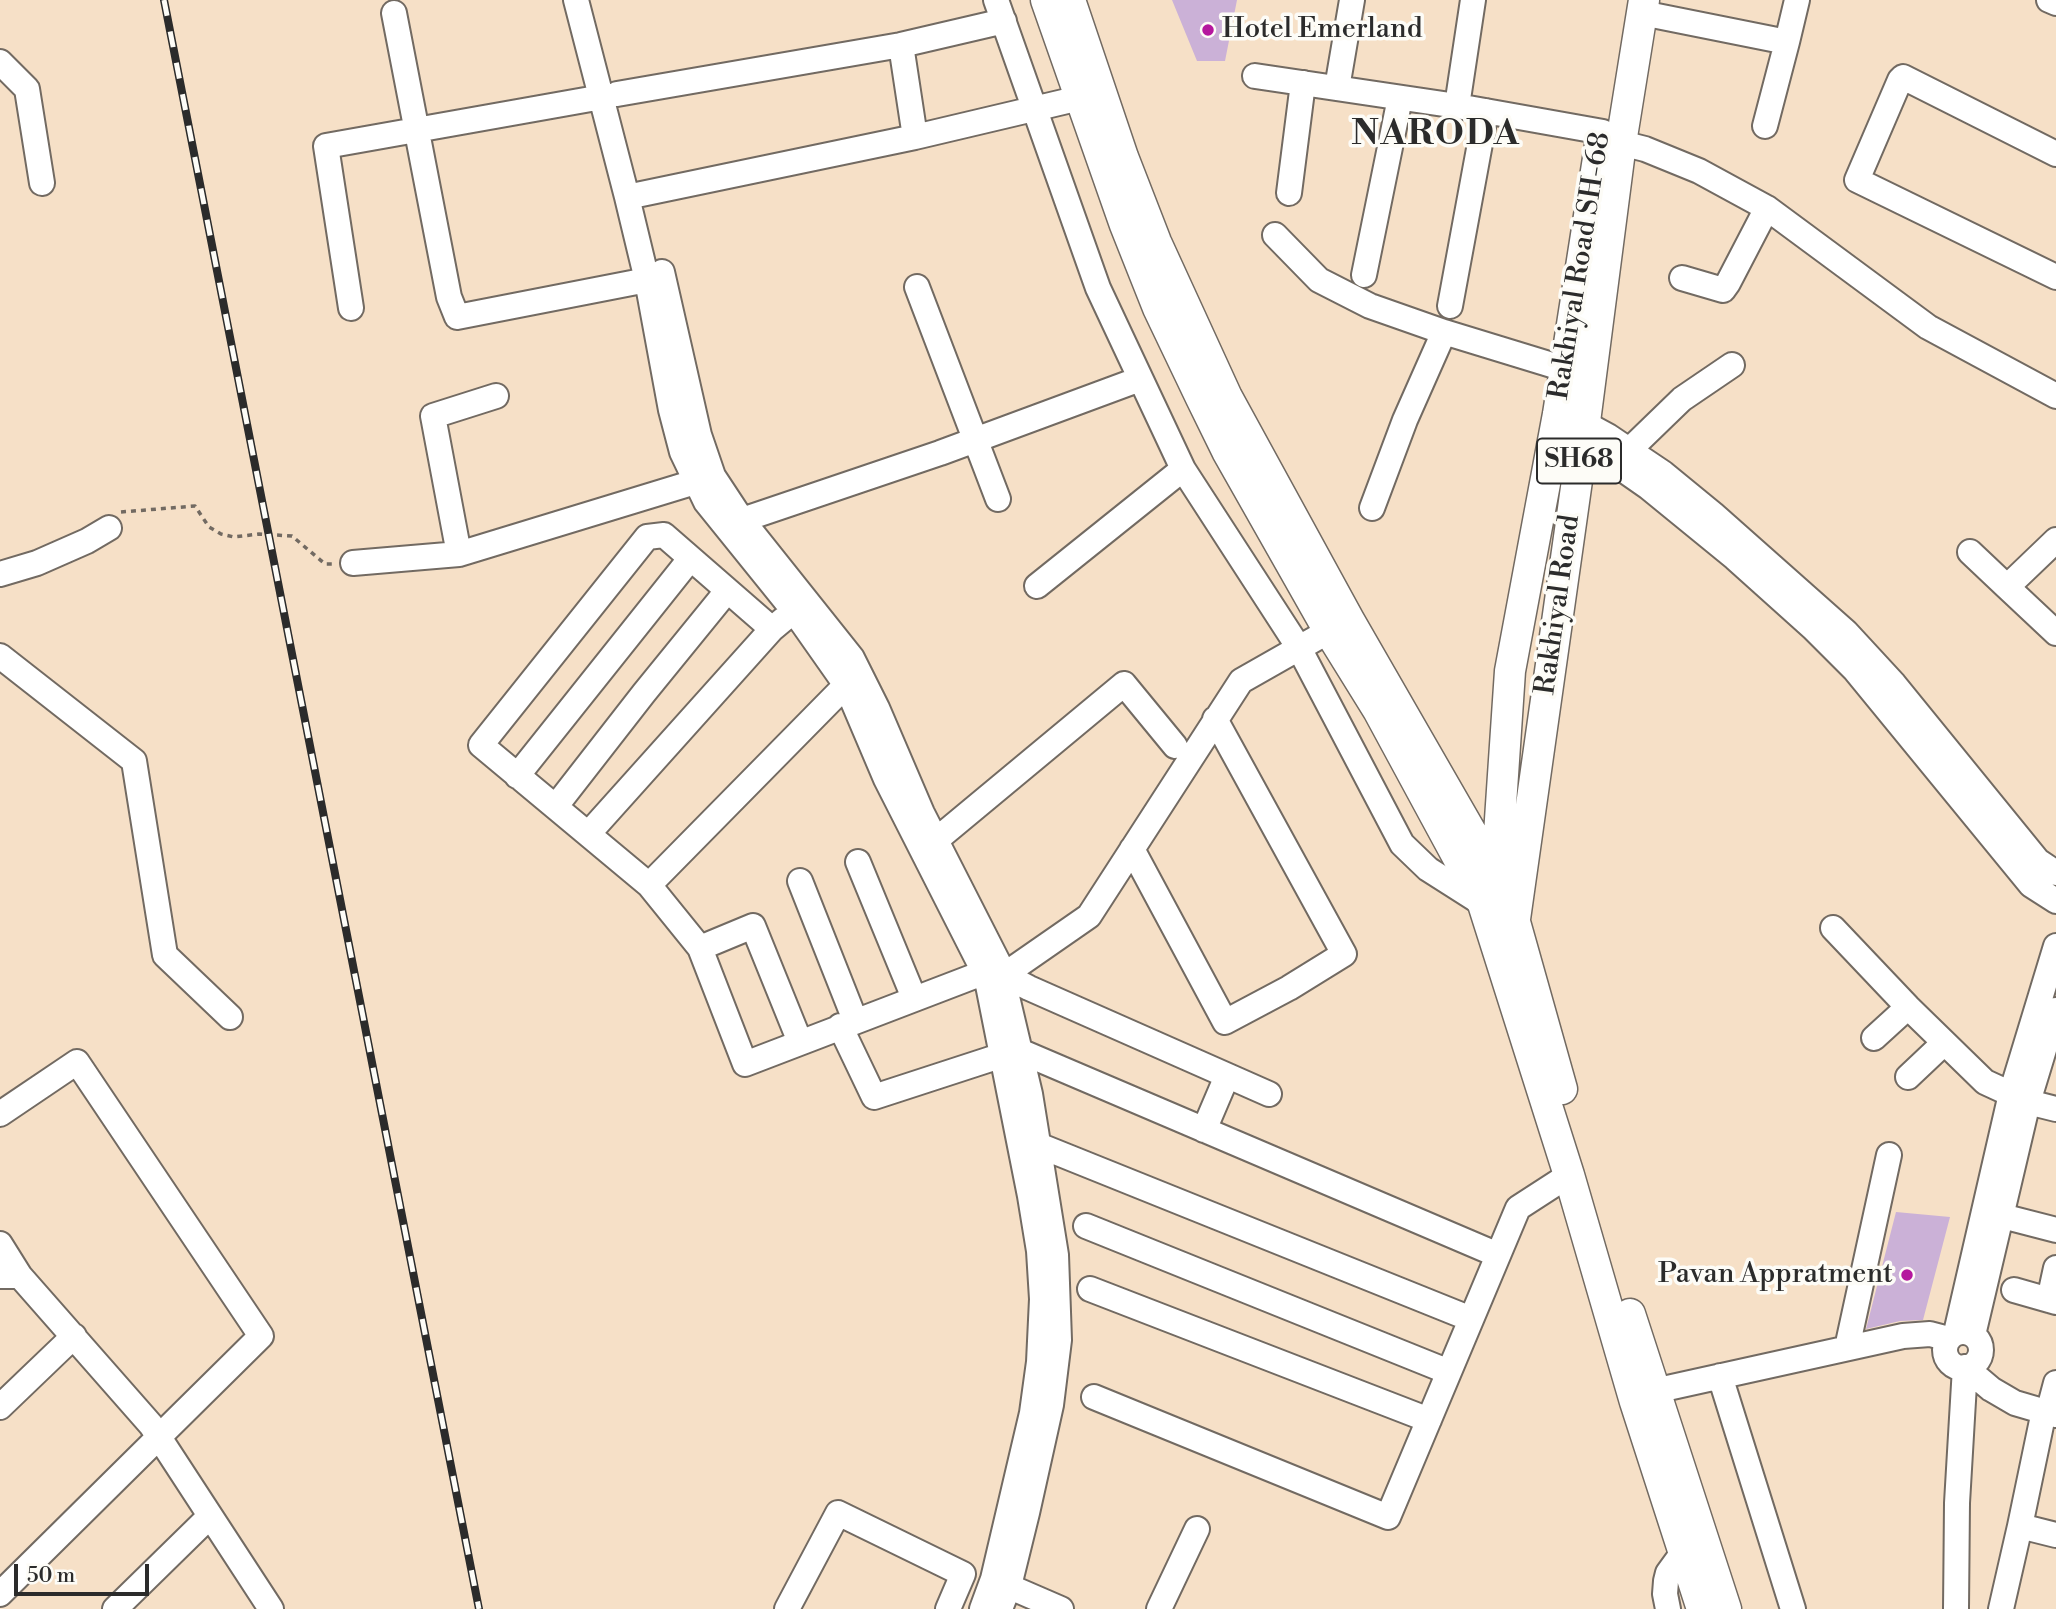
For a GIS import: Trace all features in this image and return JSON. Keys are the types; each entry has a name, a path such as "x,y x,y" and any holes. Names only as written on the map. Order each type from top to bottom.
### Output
{"main road":[{"path":"1046,0 1125,225 1158,308 1227,451 1329,631 1378,710 1483,904 1569,1175 1635,1402 1702,1609"},
{"path":"1070,0 1123,157 1156,242 1227,397 1349,620 1497,877 1515,922 1590,1189 1726,1609"},
{"name":"Rakhiyal Road SH-68","path":"1483,904 1497,877 1510,671 1569,429 1565,369 1636,4"},
{"name":"Rakhiyal Road","path":"1500,958 1515,922 1569,429 1612,138"}],"street":[{"path":"576,0 609,95 705,457 719,489 741,520 852,658 877,708 993,975 1038,1145 1049,1279"},
{"path":"593,0 609,95"},
{"path":"1337,88 1352,0"},
{"path":"1457,106 1473,0"},
{"path":"1765,126 1797,0"},
{"path":"2049,0 2056,3"},
{"path":"1636,4 1787,42"},
{"path":"351,308 326,146 901,45 1000,11 1098,288 1183,469 1299,648 1402,844 1428,869 1483,904"},
{"path":"394,13 449,297 457,317 647,280"},
{"path":"901,45 915,137"},
{"path":"0,62 27,89 42,183"},
{"path":"1255,76 1486,111 1612,138 1645,149 1699,171 1767,208 1928,327 2056,396"},
{"path":"2056,154 1903,77 1857,180 2056,277"},
{"path":"1289,193 1303,83"},
{"path":"636,195 915,137 1080,98"},
{"path":"1364,275 1400,98"},
{"path":"1450,306 1486,111"},
{"path":"636,195 647,280 671,410 682,452 695,482 724,527 794,611 846,685 892,790 993,975 1029,988 1269,1094"},
{"path":"1682,278 1723,290 1767,208"},
{"path":"1275,235 1319,280 1370,306 1565,369"},
{"path":"917,287 998,499"},
{"path":"1372,508 1405,420 1444,332"},
{"path":"1623,457 1682,399 1732,365"},
{"path":"741,520 976,440 1140,379"},
{"path":"458,554 433,416 496,396"},
{"path":"1569,429 1623,457 1713,514 1846,632 1894,684 2038,861 2056,873"},
{"path":"1623,457 1648,487 1735,558 1854,669 2031,885 2056,901"},
{"path":"1037,586 1183,469"},
{"path":"353,562 458,554 695,482"},
{"path":"0,575 49,558 109,528"},
{"path":"772,629 664,535 647,537 481,745 649,885 700,948 745,1064 914,998 993,975 1089,916 1241,681 1329,631"},
{"path":"2007,587 2056,540"},
{"path":"1970,552 2056,633"},
{"path":"517,776 690,559"},
{"path":"556,806 727,591"},
{"path":"589,833 772,629 794,611"},
{"path":"0,656 134,761 165,955 230,1017"},
{"path":"935,841 1124,684 1175,746"},
{"path":"649,885 846,685"},
{"path":"1132,849 1226,1022 1344,954 1215,719"},
{"path":"858,862 914,998"},
{"path":"800,881 874,1097 1012,1054 1204,1130 1498,1255"},
{"path":"700,948 753,926 800,1042"},
{"path":"1833,928 1984,1082 2019,1098 2056,1109"},
{"path":"1959,1336 2056,946"},
{"path":"1874,1038 1908,1007"},
{"path":"2050,1413 2015,1403 1991,1389 1965,1367 1955,1366 1947,1358 1945,1346 1959,1336 2001,1216 2019,1098 2056,1010"},
{"path":"1908,1077 1944,1044"},
{"path":"982,1609 1001,1591 1051,1405 1059,1340 1049,1279 1030,1196 1012,1054"},
{"path":"0,1114 77,1062 261,1336 0,1594"},
{"path":"1204,1130 1227,1076"},
{"path":"1038,1145 1471,1319"},
{"path":"1847,1348 1889,1155"},
{"path":"1094,1397 1388,1517 1518,1208 1569,1175"},
{"path":"2001,1216 2056,1230"},
{"path":"1086,1226 1449,1372"},
{"path":"0,1244 10,1276 74,1336 159,1437 271,1609"},
{"path":"2014,1290 2052,1301 2056,1268"},
{"path":"1090,1289 1429,1420"},
{"path":"1654,1391 1917,1334 1959,1336"},
{"path":"0,1407 74,1336"},
{"path":"1956,1609 1957,1503 1965,1367"},
{"path":"1720,1376 1793,1609"},
{"path":"2001,1609 2056,1383"},
{"path":"788,1609 838,1513 963,1574 954,1607"},
{"path":"115,1609 210,1516"},
{"path":"2020,1527 2056,1535"},
{"path":"1160,1609 1197,1529"},
{"path":"1668,1609 1666,1580 1684,1552"},
{"path":"1001,1591 1061,1609"}],"path":[{"path":"109,528 121,512 195,506 209,527 221,534 234,537 259,534 292,536 326,564 353,562"}],"building":[{"name":"Hotel Emerland","path":"1172,0 1237,0 1225,61 1197,61"},
{"name":"Pavan Appratment","path":"1896,1212 1950,1217 1923,1320 1900,1321 1866,1329"}],"railway":[{"path":"164,0 479,1609"}],"place":[{"name":"Hotel Emerland","path":"1208,30"},
{"name":"Pavan Appratment","path":"1907,1275"}],"district":[{"name":"NARODA","path":"1436,136"}]}
